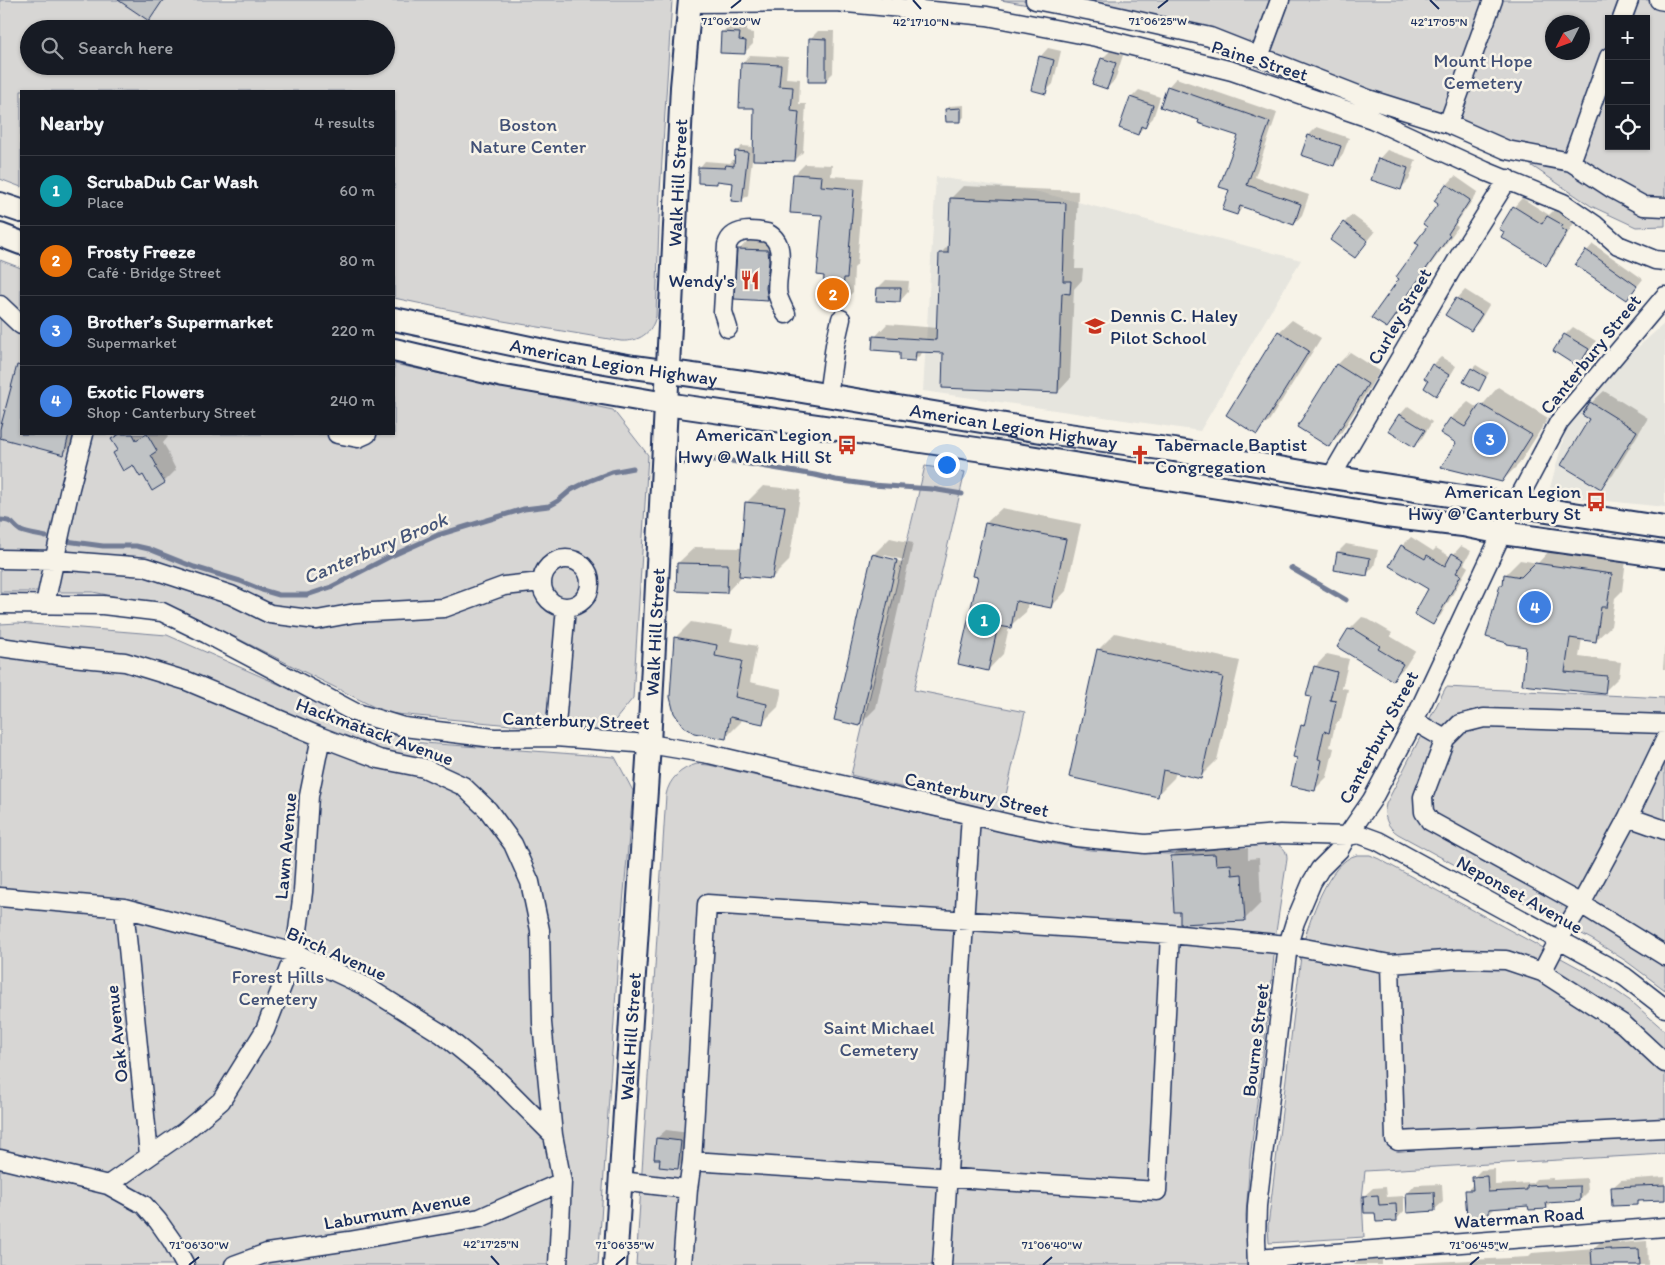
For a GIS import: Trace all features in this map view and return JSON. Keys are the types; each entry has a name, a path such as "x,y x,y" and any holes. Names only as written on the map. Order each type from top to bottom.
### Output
{"main road":[{"name":"Walk Hill Street","path":"615,1265 649,744 681,96 690,2"},
{"path":"0,204 20,211"},
{"path":"0,235 20,243"},
{"name":"American Legion Highway","path":"395,319 558,354 668,372 772,386 1054,433 1174,450 1330,477 1665,528"},
{"name":"American Legion Highway","path":"395,350 504,376 666,404 1004,452 1386,516 1463,525 1502,533 1665,556"}],"street":[{"path":"1035,0 1210,37 1259,58 1368,99 1448,124 1507,150 1572,162 1611,188 1644,206 1665,207"},
{"path":"1259,58 1280,0"},
{"path":"1448,124 1493,0"},
{"path":"1623,15 1629,0"},
{"path":"1659,0 1665,1"},
{"name":"Paine Street","path":"690,2 836,2 986,16 1096,37 1232,71 1357,114 1485,171 1563,203 1595,224 1618,245 1655,260 1665,261"},
{"path":"1572,162 1608,60"},
{"name":"Curley Street","path":"1330,477 1460,255 1508,179"},
{"path":"728,328 724,312 727,248 730,238 738,232 767,233 777,242 780,251 778,295 786,314"},
{"name":"Canterbury Street","path":"0,604 103,605 162,612 354,712 404,727 494,738 555,737 649,744 709,754 1055,834 1126,843 1171,842 1280,834 1347,836 1372,800 1414,721 1515,505 1559,422 1665,296"},
{"path":"0,305 20,323"},
{"path":"828,396 835,345 841,319"},
{"path":"46,604 70,488 84,435"},
{"path":"343,435 358,438 365,435"},
{"path":"0,559 55,560 145,568 231,594 270,614 317,620 355,613 444,608 504,586 541,582"},
{"path":"564,559 573,560 582,565 589,577 590,585 581,602 566,608 554,605 548,600 542,590 541,582 547,568 553,562 564,559"},
{"path":"555,737 566,608"},
{"name":"Hackmatack Avenue","path":"0,647 124,662 187,681 379,759 424,768 463,786 488,810 513,844 530,882 540,930 542,1023 553,1135 562,1182 558,1265"},
{"path":"1665,724 1484,718 1460,724 1445,739 1423,798 1424,812 1430,822 1581,904 1665,956"},
{"path":"1414,721 1445,739"},
{"name":"Lawn Avenue","path":"108,1185 184,1132 221,1101 265,1030 295,953 303,892 309,796 321,737"},
{"path":"1542,972 1628,817 1665,740"},
{"path":"942,1265 971,816"},
{"path":"1628,817 1665,830"},
{"name":"Neponset Avenue","path":"1347,836 1359,834 1371,837 1625,978 1665,1008"},
{"name":"Bourne Street","path":"1257,1262 1256,1223 1258,1198 1288,945 1295,922 1312,882 1320,869 1339,850 1347,836"},
{"name":"Birch Avenue","path":"0,897 124,908 295,953 365,986 442,1034 495,1078 553,1135"},
{"path":"682,1265 692,1161 707,904 1170,934 1288,945 1390,964 1459,959 1506,960 1542,972 1623,1024 1665,1063"},
{"name":"Oak Avenue","path":"124,908 149,1155"},
{"path":"692,1161 1157,1191 1170,934"},
{"path":"1390,964 1395,1139 1398,1141 1665,1128"},
{"path":"0,1159 108,1185 144,1205 172,1241 184,1265"},
{"path":"621,1181 688,1189"},
{"name":"Laburnum Avenue","path":"234,1265 267,1253 480,1218 562,1182"},
{"name":"Waterman Road","path":"1257,1262 1665,1227"}],"shaded area":[{"name":"Dennis C. Haley Pilot School","path":"936,177 1039,192 1301,260 1200,431 923,391"},
{"path":"1665,323 1665,507 1548,495 1569,419 1620,363"}],"green space":[{"name":"Boston Nature Center","path":"0,0 672,0 660,192 656,316 648,332 634,340 621,341 503,321 395,298 395,90 20,90 20,187 0,179"},
{"name":"Mount Hope Cemetery","path":"1001,0 1665,0 1665,226 1636,227 1591,206 1529,164 1158,29"},
{"path":"0,260 20,268 20,435 395,435 395,364 613,410 648,455 633,698 604,734 386,713 181,610 93,592 0,592"},
{"path":"925,466 965,472 914,690 1025,712 1002,812 851,775"},
{"name":"Forest Hills Cemetery","path":"18,623 167,635 410,742 615,757 633,791 618,960 598,1265 0,1265 0,624"},
{"path":"1446,687 1665,698 1665,990 1626,961 1593,940 1398,834 1391,828 1386,817 1386,804"},
{"name":"Saint Michael Cemetery","path":"697,764 709,765 1055,844 1090,850 1168,854 1273,843 1283,848 1287,859 1276,932 1271,990 1250,1159 1246,1215 1247,1265 636,1265 666,795 673,779 681,771"},
{"path":"1357,855 1370,855 1379,859 1594,976 1632,1002 1665,1031 1665,1154 1365,1171 1362,1199 1364,1237 1269,1243 1268,1226 1302,948 1309,923 1329,880 1337,868"}],"building":[{"path":"118,0 163,0 150,20"},
{"path":"721,32 740,33 739,40 746,41 745,54 720,53"},
{"path":"809,38 826,39 826,82 808,82"},
{"path":"1039,56 1054,60 1046,94 1031,90"},
{"path":"1101,58 1116,63 1107,89 1092,84"},
{"path":"741,63 781,65 779,86 793,87 791,111 799,112 795,161 753,160 754,108 739,108"},
{"path":"1167,86 1270,122 1247,185 1301,204 1294,225 1240,206 1237,215 1222,210 1229,190 1219,187 1238,136 1198,123 1199,120 1160,107"},
{"path":"1130,97 1153,105 1145,128 1141,126 1138,135 1119,128"},
{"path":"961,108 961,122 946,122 945,109"},
{"path":"1308,135 1341,146 1334,166 1301,155"},
{"path":"735,151 748,152 742,202 731,201 733,183 717,181 717,184 698,183 698,167 725,168 726,165 734,166"},
{"path":"1378,158 1408,168 1401,190 1371,180"},
{"path":"793,174 822,176 821,186 854,189 847,278 844,278 842,304 822,303 824,276 817,275 822,215 790,213"},
{"path":"1446,184 1470,200 1448,234 1450,235 1400,306 1402,307 1387,328 1371,318 1399,279 1396,277 1419,245 1415,243 1427,227 1423,224 1438,204 1434,201"},
{"path":"950,198 1066,203 1063,281 1071,281 1070,294 1062,293 1058,393 942,388 943,353 916,352 915,361 900,360 900,352 872,350 873,336 936,340 939,253 948,253"},
{"path":"1513,206 1542,224 1547,216 1563,225 1561,228 1567,232 1546,266 1501,237 1504,232 1499,229"},
{"path":"1343,222 1368,241 1355,258 1330,240"},
{"name":"Wendy's","path":"737,249 768,250 769,261 766,288 768,301 734,299"},
{"path":"1586,250 1637,286 1627,300 1575,265"},
{"path":"877,288 901,288 900,302 876,301"},
{"path":"1456,298 1482,314 1471,331 1445,315"},
{"path":"1278,331 1309,351 1257,435 1226,415"},
{"path":"1564,334 1589,349 1578,367 1553,351"},
{"path":"1336,364 1368,384 1329,447 1297,427"},
{"path":"1432,364 1449,375 1436,396 1424,388 1428,381 1424,378"},
{"path":"17,365 20,366 20,435 69,435 64,455 0,438 0,429"},
{"path":"1471,368 1486,377 1479,391 1463,382"},
{"path":"1590,402 1637,431 1601,489 1561,465 1589,419 1582,415"},
{"path":"1480,404 1532,435 1502,482 1441,467 1456,443 1440,433 1450,418 1465,427"},
{"path":"1399,414 1425,430 1414,447 1388,431"},
{"path":"118,435 134,435 136,440 148,435 157,451 151,455 157,466 155,467 165,483 152,491 143,475 140,477 133,465 123,471 113,453 118,450 111,439"},
{"path":"745,502 785,506 772,579 739,576"},
{"path":"985,523 1066,539 1051,608 1016,601 1011,628 998,626 988,671 958,664 978,577 973,576"},
{"path":"1401,545 1425,559 1427,555 1445,566 1452,553 1464,560 1456,573 1461,575 1433,625 1414,614 1428,589 1389,566"},
{"path":"1337,552 1370,558 1367,576 1334,570"},
{"path":"872,554 897,560 860,726 834,720"},
{"path":"677,563 728,564 727,593 676,591"},
{"path":"1535,563 1612,574 1607,607 1601,607 1596,642 1570,638 1565,672 1607,676 1605,694 1522,685 1526,647 1507,644 1486,637 1500,585 1503,585 1504,574 1521,577"},
{"path":"1348,629 1353,629 1380,646 1378,649 1403,664 1393,681 1337,647"},
{"path":"674,637 717,645 715,656 742,661 735,697 767,704 763,724 730,717 726,739 694,733 683,726 674,713 670,697"},
{"path":"1097,649 1223,677 1201,779 1163,770 1158,797 1069,777"},
{"path":"1314,666 1337,672 1330,700 1336,701 1329,733 1324,731 1318,759 1322,760 1315,791 1291,786 1297,758 1293,757 1301,725 1304,726 1311,697 1306,696"},
{"path":"1215,854 1216,865 1231,864 1232,875 1242,874 1245,921 1180,924 1180,912 1174,912 1171,856"},
{"path":"656,1138 681,1141 678,1169 659,1167 660,1159 654,1159"},
{"path":"1487,1176 1488,1192 1527,1190 1527,1186 1580,1186 1580,1201 1546,1203 1547,1209 1529,1210 1528,1206 1489,1209 1489,1216 1467,1217 1465,1190 1473,1190 1472,1177"},
{"path":"1665,1185 1665,1200 1638,1201 1638,1205 1612,1206 1611,1187"},
{"path":"1434,1192 1435,1211 1407,1213 1406,1193"},
{"path":"1378,1195 1379,1205 1396,1204 1397,1221 1376,1222 1375,1213 1364,1213 1363,1196"},
{"path":"1610,1248 1610,1250 1639,1249 1640,1265 1592,1265 1591,1249"}],"waterway":[{"name":"Canterbury Brook","path":"681,463 725,460 836,480 872,485 932,489 962,494"},
{"name":"Canterbury Brook","path":"66,541 103,546 136,546 279,595 307,595 331,587 389,557 438,535 524,509 549,506 571,490 589,481 612,472 633,468"},
{"name":"Canterbury Brook","path":"0,520 11,522 21,531 46,537"},
{"name":"Canterbury Brook","path":"1291,568 1346,600"}],"place":[{"name":"Wendy's","path":"750,280"},
{"name":"Frosty Freeze","path":"833,294"},
{"name":"Dennis C. Haley Pilot School","path":"1095,326"},
{"name":"Brother’s Supermarket","path":"1490,439"},
{"name":"American Legion Hwy @ Walk Hill St","path":"847,445"},
{"name":"Tabernacle Baptist Congregation","path":"1140,455"},
{"name":"American Legion Hwy @ Canterbury St","path":"1596,502"},
{"name":"Exotic Flowers","path":"1535,607"},
{"name":"ScrubaDub Car Wash","path":"984,620"}]}
